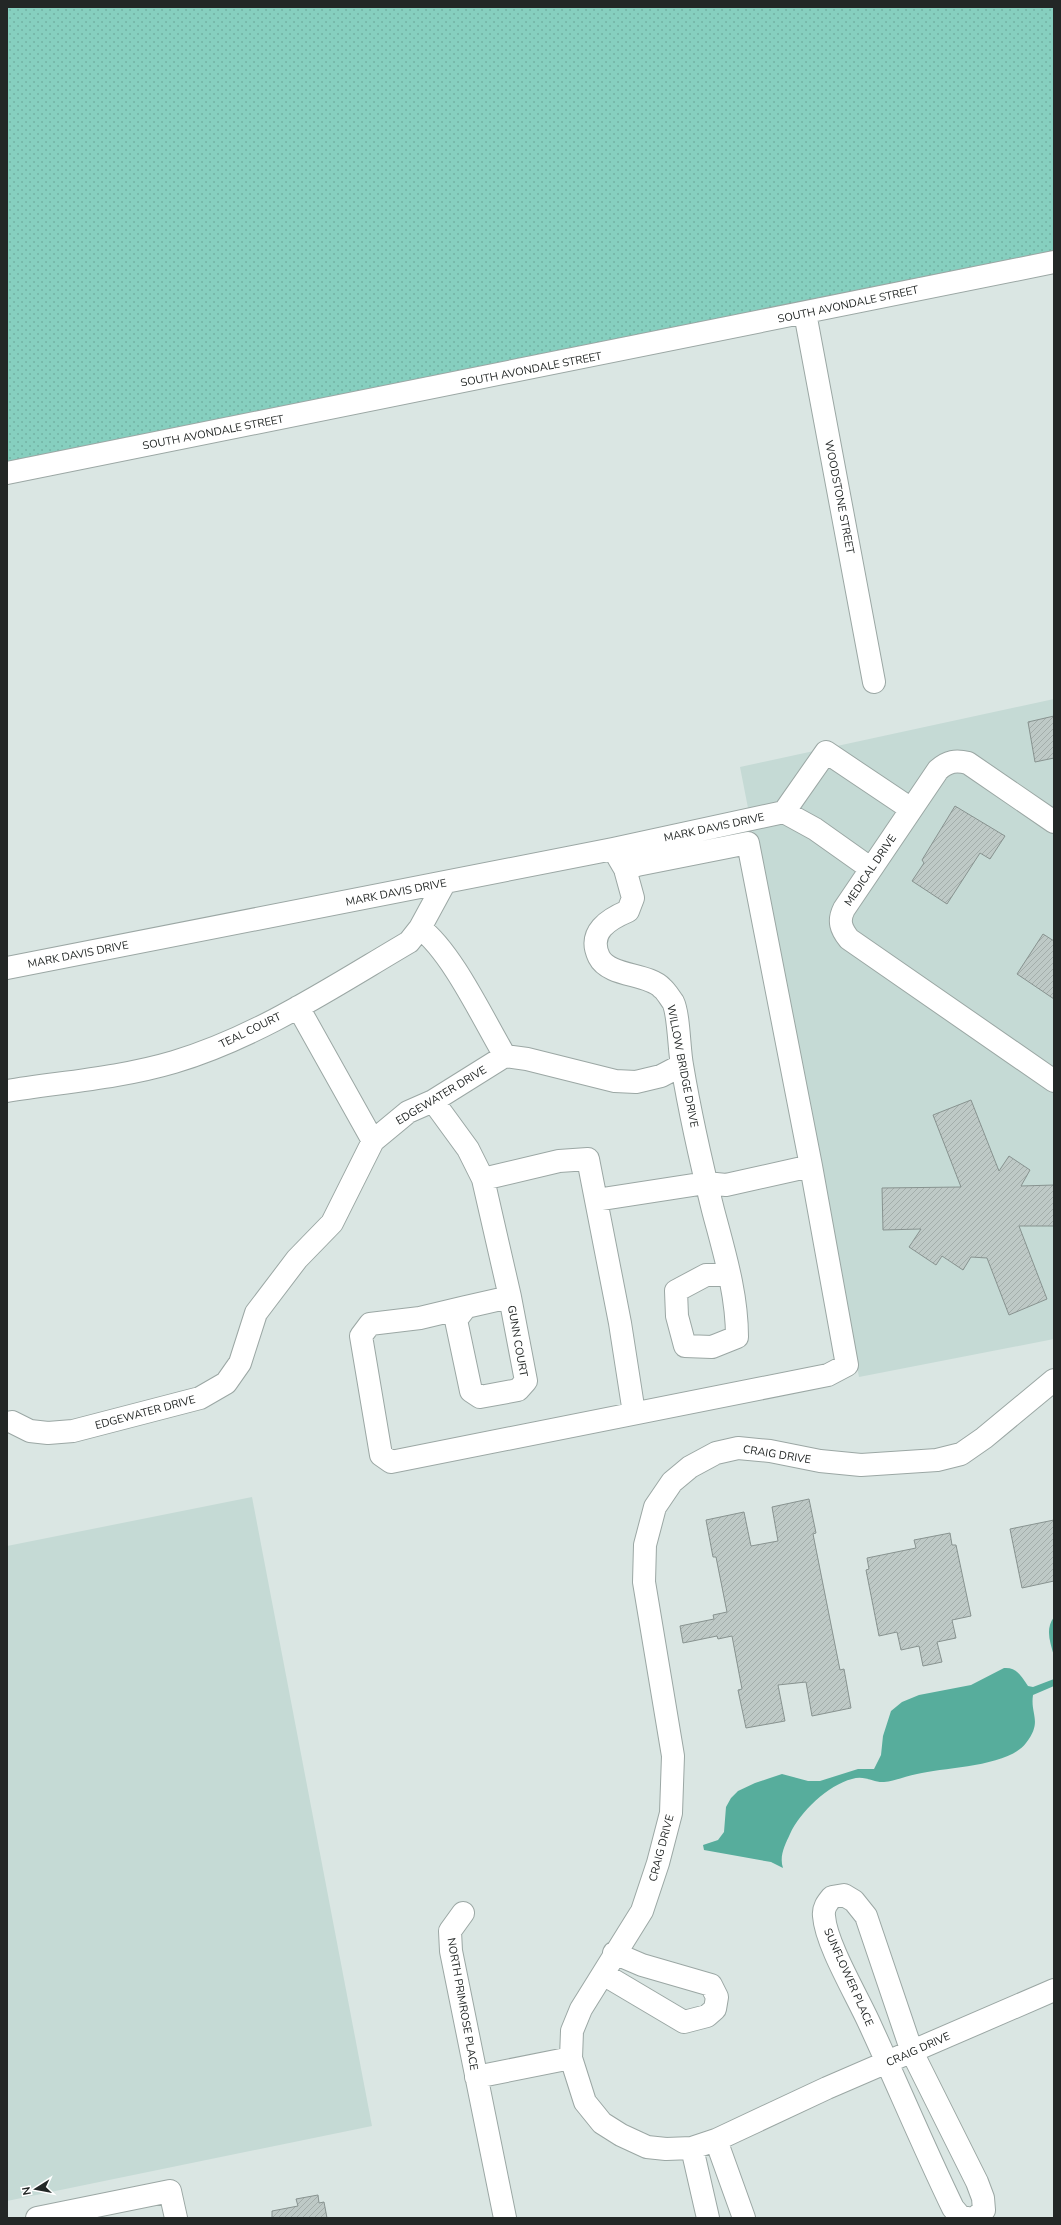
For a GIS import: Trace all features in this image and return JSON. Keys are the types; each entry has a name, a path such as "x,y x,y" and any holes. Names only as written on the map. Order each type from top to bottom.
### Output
{"street":[{"name":"SOUTH AVONDALE STREET","path":"7,473 1054,262"},
{"name":"WOODSTONE STREET","path":"805,313 874,682"},
{"path":"870,868 815,829 784,812 826,752 911,809"},
{"name":"MEDICAL DRIVE","path":"1054,822 968,763 959,761 944,764 938,770 870,868 840,916 840,924 850,939 1054,1081"},
{"name":"MARK DAVIS DRIVE","path":"7,968 613,849 784,812"},
{"path":"466,1307 420,1318 370,1324 361,1336 381,1455 391,1462 828,1375 847,1365 811,1166 748,843 637,865 625,869"},
{"name":"WILLOW BRIDGE DRIVE","path":"613,849 625,869 633,898 628,911 610,918 599,930 596,943 599,957 609,968 635,975 662,986 674,1004 682,1065 706,1183 729,1275"},
{"name":"TEAL COURT","path":"7,1091 97,1078 174,1062 233,1040 298,1007 409,942 420,928 445,882"},
{"path":"420,928 433,938 453,967 505,1056 527,1058 615,1081 636,1082 661,1076 682,1065"},
{"path":"298,1007 373,1141"},
{"name":"EDGEWATER DRIVE","path":"12,1422 30,1431 48,1433 74,1431 200,1398 226,1384 240,1363 256,1313 297,1260 332,1223 373,1141 408,1112 433,1101 505,1056"},
{"name":"GUNN COURT","path":"433,1101 468,1149 483,1179 510,1297 526,1381 518,1390 480,1397 471,1391 456,1320 466,1307 510,1297"},
{"path":"483,1179 559,1161 588,1158 620,1323 634,1413"},
{"path":"596,1200 706,1183 726,1185 811,1166"},
{"name":"CRAIG DRIVE","path":"1054,1380 984,1438 961,1454 937,1460 861,1465 820,1461 770,1451 738,1448 716,1453 690,1467 672,1482 655,1507 645,1545 644,1576 673,1756 671,1813 658,1863 642,1911 614,1953 581,2009 572,2031 570,2058 585,2102 602,2123 621,2135 647,2147 666,2149 692,2148 716,2140 826,2088 1054,1990"},
{"name":"SUNFLOWER PLACE","path":"966,2218 959,2215 953,2208 886,2063 826,1927 823,1914 825,1906 832,1897 844,1895 854,1901 866,1916 912,2052 977,2182 983,2198 984,2210 976,2218 972,2218"},
{"name":"NORTH PRIMROSE PLACE","path":"463,1913 450,1931 451,1951 505,2218"},
{"path":"603,1974 684,2022 707,2016 716,2009 717,1997 711,1985 642,1965 614,1953"},
{"name":"NORTH PRIMROSE PLACE","path":"476,2076 570,2058"},
{"path":"716,2140 744,2218"},
{"path":"692,2148 708,2218"},
{"path":"35,2218 170,2191 176,2218"}],"shaded area":[{"path":"7,7 1054,7 1054,252 7,462"},
{"path":"1054,699 1054,1339 859,1377 740,767"},
{"path":"252,1497 372,2126 7,2201 7,1546"},
{"path":"1054,1617 1054,1656 1049,1631"},
{"path":"1004,1668 1015,1671 1021,1676 1028,1686 1033,1687 1054,1679 1054,1686 1033,1695 1035,1718 1034,1729 1026,1743 1017,1751 991,1762 929,1772 888,1781 880,1782 865,1778 857,1778 843,1782 824,1793 801,1817 790,1834 785,1846 782,1855 783,1868 771,1862 704,1850 703,1845 718,1840 724,1832 726,1807 731,1798 738,1791 755,1783 782,1774 808,1781 820,1781 858,1769 874,1769 881,1755 883,1736 891,1711 902,1702 919,1695 971,1685"}],"building":[{"path":"1054,716 1054,758 1035,762 1028,722"},
{"path":"955,806 1005,836 990,859 980,853 947,904 912,881 924,863 922,860"},
{"path":"1043,934 1054,941 1054,999 1017,974"},
{"path":"971,1100 999,1171 1009,1156 1030,1170 1021,1186 1054,1185 1054,1226 1019,1226 1047,1299 1009,1315 987,1258 971,1257 963,1270 942,1256 936,1265 909,1247 921,1229 883,1230 882,1188 961,1187 933,1115"},
{"path":"809,1499 816,1533 813,1534 840,1670 844,1669 851,1708 812,1716 806,1682 778,1685 785,1721 746,1728 738,1690 742,1689 732,1636 718,1639 717,1636 683,1643 680,1626 714,1619 713,1615 727,1612 716,1557 713,1557 706,1520 744,1512 751,1546 778,1541 772,1507"},
{"path":"1054,1520 1054,1581 1022,1588 1010,1529"},
{"path":"950,1533 952,1545 956,1545 971,1616 952,1620 956,1638 937,1642 942,1662 923,1666 919,1646 901,1650 897,1632 879,1636 866,1570 869,1569 867,1558 916,1548 914,1540"},
{"path":"318,2195 319,2203 324,2202 327,2218 272,2218 272,2211 298,2206 296,2199"}]}
